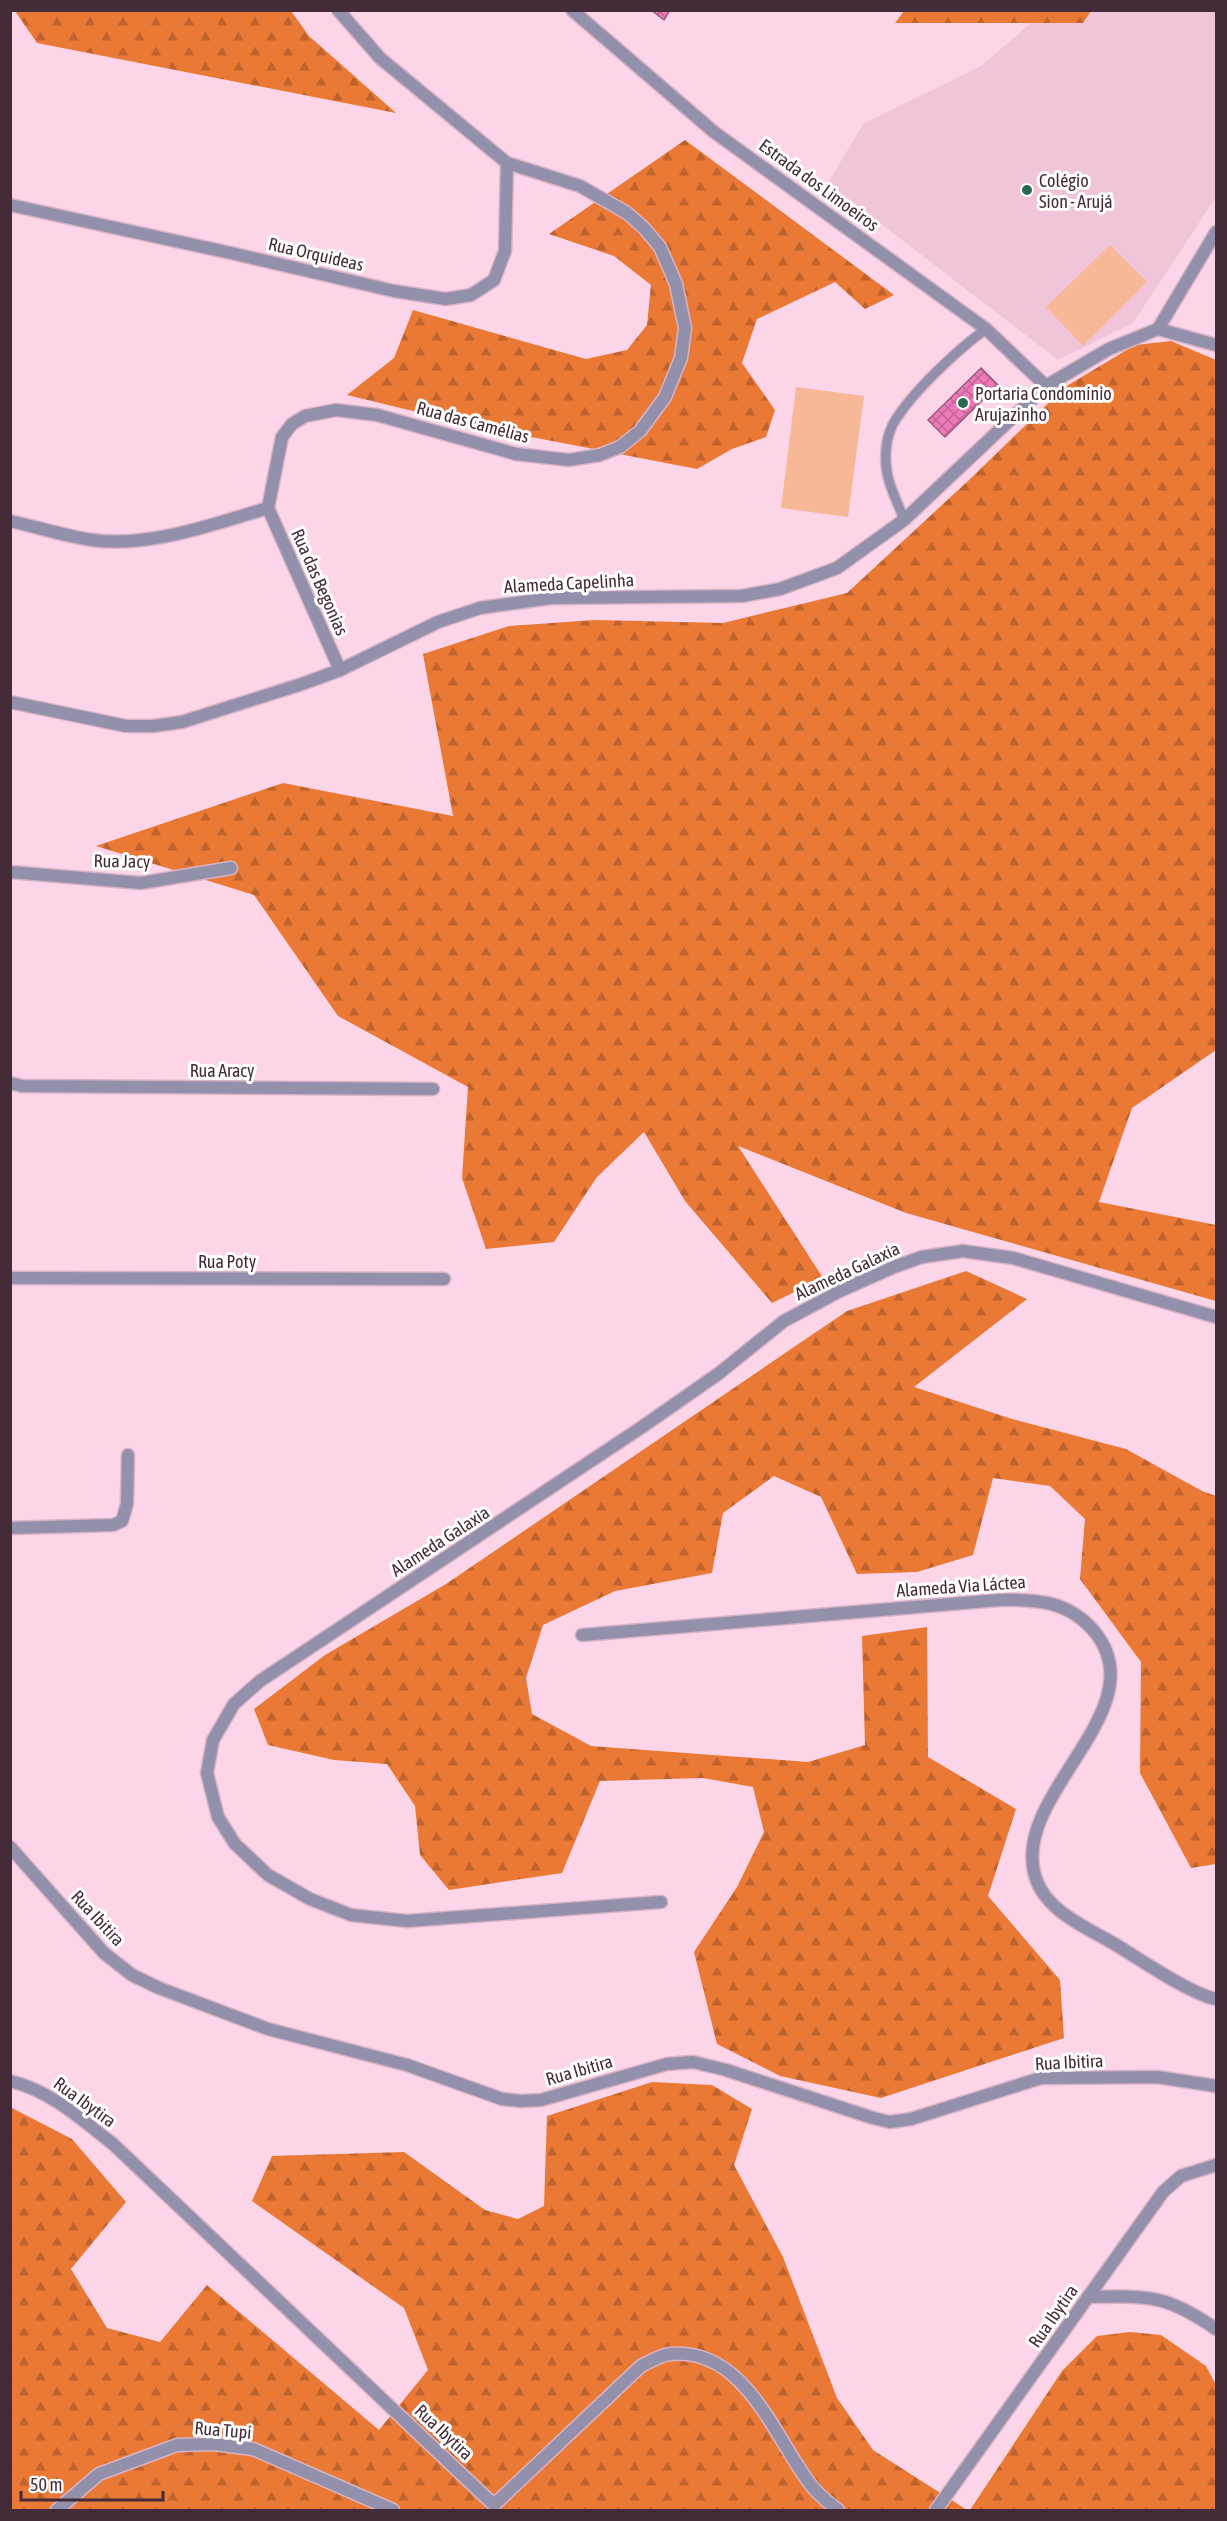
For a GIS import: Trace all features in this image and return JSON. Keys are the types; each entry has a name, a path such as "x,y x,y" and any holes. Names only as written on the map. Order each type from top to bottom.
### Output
{"street":[{"name":"Rua das Camélias","path":"268,508 282,438 292,424 305,416 336,410 377,415 516,454 569,460 600,455 620,447 640,431 665,398 681,358 685,328 676,284 660,247 644,228 627,213 580,186 507,163 380,58 338,10"},
{"name":"Estrada dos Limoeiros","path":"572,10 714,132 986,329 1046,386"},
{"name":"Rua Orquideas","path":"10,205 394,291 446,298 471,295 494,280 505,251 507,163"},
{"path":"1216,232 1158,329 1216,345"},
{"name":"Alameda Capelinha","path":"10,702 126,726 153,726 182,722 246,703 340,670 438,622 480,608 551,598 742,596 780,589 837,568 904,520 1046,386 1109,349 1158,329"},
{"path":"10,521 92,540 140,541 212,525 268,508"},
{"name":"Rua das Begonias","path":"268,508 340,670"},
{"name":"Rua Jacy","path":"10,872 141,883 231,868"},
{"name":"Rua Aracy","path":"10,1083 22,1086 433,1089"},
{"name":"Alameda Galaxia","path":"661,1902 407,1921 351,1915 310,1899 268,1875 235,1844 218,1817 207,1773 213,1740 234,1704 260,1681 642,1427 718,1374 784,1322 840,1290 894,1267 922,1257 963,1251 1013,1258 1216,1317"},
{"name":"Rua Poty","path":"10,1278 444,1279"},
{"path":"10,1528 113,1525 122,1521 127,1504 128,1455"},
{"name":"Alameda Via Láctea","path":"582,1635 999,1600 1035,1599 1062,1607 1086,1621 1101,1640 1111,1665 1110,1691 1089,1736 1037,1824 1032,1849 1034,1873 1045,1896 1062,1913 1178,1981 1216,1999"},
{"name":"Rua Ibitira","path":"10,1847 104,1953 132,1975 196,2004 268,2029 407,2065 502,2099 541,2100 667,2064 693,2062 726,2070 840,2109 890,2122 911,2119 1041,2078 1157,2077 1216,2086"},
{"name":"Rua Ibytira","path":"10,2081 36,2088 67,2108 113,2144 490,2508 641,2366 669,2354 699,2356 719,2366 749,2390 812,2487 838,2511"},
{"name":"Rua Ibytira","path":"936,2511 1163,2192 1181,2176 1216,2165"},
{"path":"1088,2297 1141,2296 1166,2301 1192,2313 1216,2330"},
{"name":"Rua Tupi","path":"57,2511 99,2474 177,2445 214,2444 253,2449 393,2511"}],"lane":[{"path":"904,520 888,480 886,444 893,424 920,390 970,340 986,329"}],"shaded area":[{"name":"Colégio Sion - Arujá","path":"1045,11 1216,11 1216,197 1133,323 1058,360 828,183 863,124 981,66"},
{"path":"1110,245 1147,282 1083,346 1046,307"},
{"path":"796,387 864,396 848,517 781,508"}],"green space":[{"path":"15,11 291,11 309,36 396,113 37,43"},
{"path":"904,11 1091,11 1083,23 895,23"},
{"path":"685,140 894,295 865,309 835,282 757,319 742,363 775,410 766,437 732,449 697,469 475,426 347,395 394,358 413,310 586,359 627,350 647,325 651,285 614,256 549,234"},
{"path":"1171,341 1216,360 1216,1050 1132,1108 1099,1202 1216,1225 1216,1301 906,1213 738,1146 823,1278 772,1303 685,1201 644,1132 597,1177 554,1242 486,1249 462,1178 468,1087 338,1016 254,895 96,846 283,783 453,816 423,654 509,626 595,620 723,623 847,593 1065,387 1135,345"},
{"path":"966,1271 1027,1299 914,1387 1012,1419 1126,1449 1202,1491 1216,1496 1216,1864 1191,1868 1140,1773 1141,1662 1080,1579 1085,1519 1050,1486 993,1478 973,1555 917,1572 857,1574 821,1497 774,1476 723,1513 712,1573 615,1591 543,1625 526,1678 532,1714 591,1746 808,1762 865,1745 862,1636 927,1627 928,1757 1016,1809 988,1896 1060,1980 1064,2038 881,2098 780,2076 717,2044 694,1952 737,1887 764,1832 753,1787 703,1778 600,1781 562,1873 449,1890 420,1855 415,1806 387,1764 334,1760 268,1745 254,1709 325,1655 446,1584 847,1311"},
{"path":"652,2082 712,2085 752,2109 734,2165 783,2257 837,2398 873,2450 967,2510 11,2510 10,2107 72,2139 126,2202 71,2269 107,2328 160,2342 207,2285 379,2430 428,2370 404,2308 252,2201 272,2156 404,2152 485,2210 518,2219 544,2206 547,2116"},
{"path":"1130,2332 1161,2335 1206,2366 1216,2385 1216,2510 970,2510 1062,2371 1097,2336"}],"building":[{"path":"651,10 670,10 664,20"},
{"name":"Portaria Condomínio Arujazinho","path":"981,368 998,385 945,437 928,420"}],"place":[{"name":"Colégio Sion - Arujá","path":"1027,190"},
{"name":"Portaria Condomínio Arujazinho","path":"963,403"}]}
